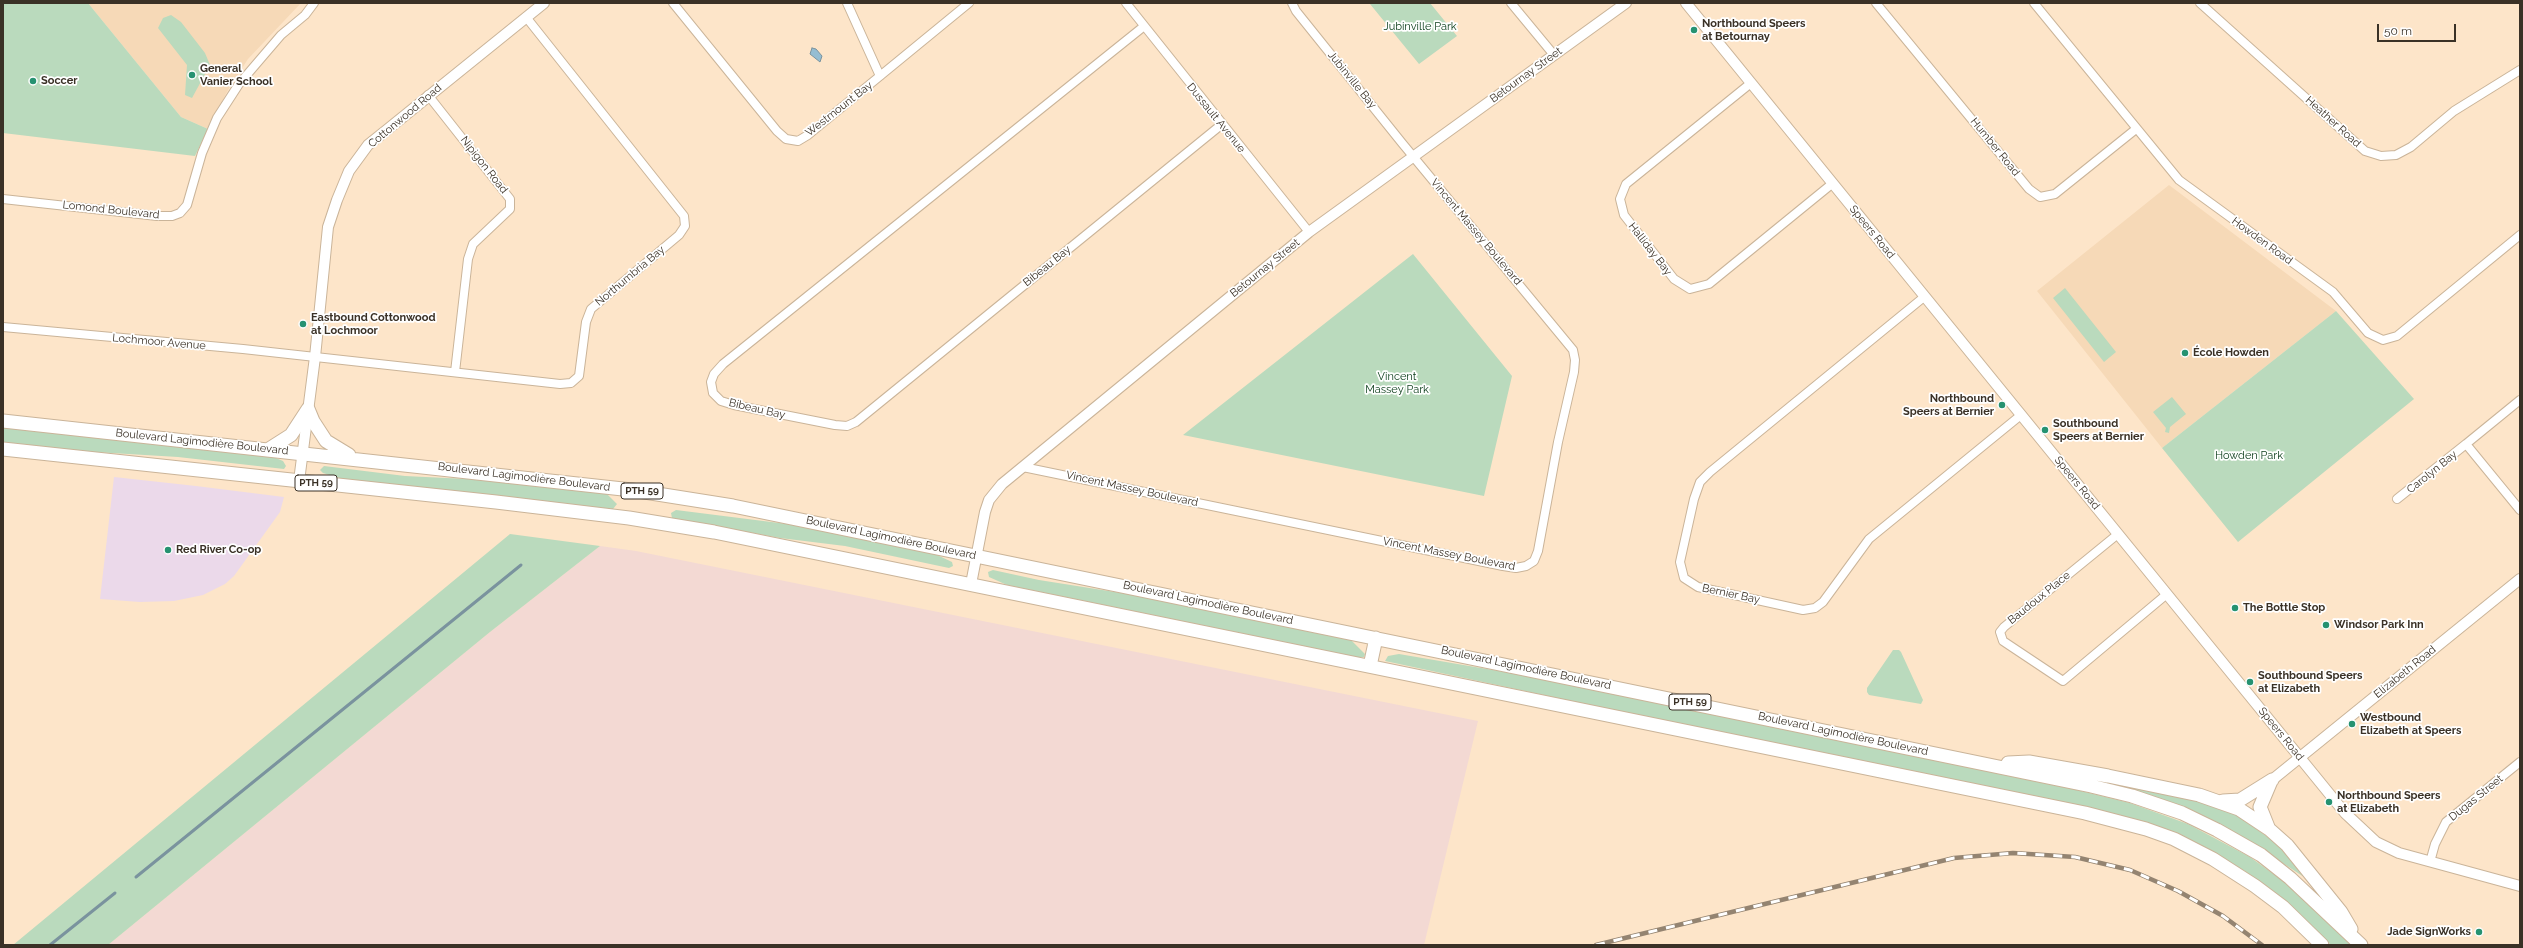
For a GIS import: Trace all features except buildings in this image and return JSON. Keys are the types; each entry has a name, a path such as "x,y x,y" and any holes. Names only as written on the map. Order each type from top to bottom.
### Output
{"main road":[{"path":"269,449 291,435 308,409"},
{"path":"308,409 313,422 326,441 354,458"},
{"name":"Boulevard Lagimodière Boulevard","path":"3,421 354,458 652,493 733,506 1988,764 2132,796 2182,813 2217,830 2260,855 2290,878 2360,944"},
{"name":"PTH 59","path":"3,449 629,518 803,549 2125,823 2174,839 2231,870 2283,907 2322,945"},
{"path":"1370,666 1376,638"},
{"path":"1988,764 2029,762 2199,795 2239,809 2269,829 2300,860 2341,912 2360,944"},
{"path":"2218,801 2231,802 2240,800 2272,780"},
{"path":"2269,829 2260,807 2272,780"}],"street":[{"name":"Lomond Boulevard","path":"3,199 157,216 172,216 180,213 187,205 202,153 217,118 239,84 280,35 305,15 314,3"},
{"name":"Cottonwood Road","path":"299,481 315,357 328,227 336,200 349,171 368,145 428,95 544,3"},
{"name":"Westmount Bay","path":"673,3 786,139 798,140 808,135 969,3"},
{"path":"847,3 880,76"},
{"name":"Dussault Avenue","path":"1126,3 1143,27 1221,125 1309,232"},
{"name":"Jubinville Bay","path":"1292,3 1296,10 1413,156"},
{"path":"1511,3 1554,55"},
{"name":"Betournay Street","path":"971,584 989,500 1002,484 1309,232 1626,3"},
{"name":"Speers Road","path":"1686,3 2345,813 2376,842 2399,853 2520,886"},
{"name":"Humber Road","path":"1876,3 2029,189 2040,197 2055,194 2136,129"},
{"name":"Howden Road","path":"2034,3 2179,180 2333,292 2368,333 2383,340 2397,336 2520,235"},
{"name":"Heather Road","path":"2200,3 2365,151 2381,156 2396,155 2411,148 2454,111 2520,70"},
{"name":"Northumbria Bay","path":"315,357 560,384 571,383 579,376 586,322 592,308 679,235 685,226 684,216 680,208 526,17"},
{"name":"Bibeau Bay","path":"1143,27 723,364 714,374 711,382 713,393 721,401 734,405 835,425 847,426 856,422 1221,125"},
{"name":"Halliday Bay","path":"1751,83 1626,184 1620,199 1624,215 1674,279 1690,289 1708,284 1833,183"},
{"name":"Nipigon Road","path":"428,95 510,199 510,209 504,217 480,236 473,244 468,258 455,372"},
{"name":"Vincent Massey Boulevard","path":"1023,467 1503,566 1516,568 1526,566 1534,561 1538,552 1558,442 1574,372 1575,360 1573,350 1413,156"},
{"name":"Bernier Bay","path":"1924,297 1710,472 1700,482 1694,499 1680,562 1684,578 1698,587 1803,610 1816,608 1823,602 1869,539 2021,415"},
{"name":"Lochmoor Avenue","path":"3,327 315,357"},
{"name":"Carolyn Bay","path":"2397,500 2520,400"},
{"path":"2466,444 2520,510"},
{"name":"Baudoux Place","path":"2118,534 2004,627 2000,632 2003,641 2063,680 2167,594"},
{"name":"Elizabeth Road","path":"2272,780 2520,579"},
{"name":"Dugas Street","path":"2430,862 2435,844 2446,822 2520,762"}],"shaded area":[{"name":"General Vanier School","path":"88,3 301,3 248,59 228,90 208,129 181,117"},
{"name":"École Howden","path":"2169,185 2336,311 2162,448 2037,291"},
{"path":"114,477 284,497 280,512 234,576 225,584 203,595 174,601 140,602 100,599"},
{"path":"600,546 636,551 1478,721 1424,945 108,945 490,632"}],"green space":[{"path":"3,3 88,3 181,117 208,129 195,156 3,133"},
{"name":"Jubinville Park","path":"1430,3 1457,36 1419,64 1370,4"},
{"path":"171,15 181,22 205,53 210,65 192,98 185,95 187,65 158,28 163,18"},
{"name":"Vincent Massey Park","path":"1413,254 1512,376 1484,496 1183,435"},
{"path":"2065,288 2116,352 2104,362 2053,298"},
{"name":"Howden Park","path":"2336,311 2414,399 2238,542 2162,448"},
{"path":"2172,397 2186,414 2170,427 2169,433 2165,432 2166,428 2153,412"},
{"path":"3,427 271,456 283,461 286,466 284,469 178,457 78,451 3,443"},
{"path":"324,466 405,476 488,480 606,493 617,504 613,509 346,480 323,473 320,470"},
{"path":"676,510 811,527 933,553 952,562 953,566 949,568 845,546 780,538 672,518 671,513"},
{"path":"510,534 600,546 490,632 108,945 13,945"},
{"path":"993,570 1039,580 1134,595 1343,638 1351,640 1365,654 1364,657 1357,657 1007,585 989,577 988,572"},
{"path":"1893,650 1899,650 1901,652 1923,700 1921,704 1869,695 1867,692 1867,688"},
{"path":"1399,654 1528,676 2077,790 2130,803 2188,824 2250,857 2290,886 2352,945 2331,945 2284,900 2245,871 2197,845 1609,709 1385,661 1388,656"},
{"path":"2072,775 2186,796 2235,814 2279,845 2307,879 2246,839 2196,813 2135,790"}],"water":[{"path":"812,48 816,49 822,56 820,62 810,54"}],"waterway":[{"path":"136,877 521,565"},
{"path":"50,945 115,893"}],"railway":[{"path":"1596,945 1954,858 2013,853 2075,857 2130,870 2178,891 2223,916 2262,945"}],"place":[{"name":"Northbound Speers at Betournay","path":"1694,30"},
{"name":"General Vanier School","path":"192,75"},
{"name":"Soccer","path":"33,81"},
{"name":"Eastbound Cottonwood at Lochmoor","path":"303,324"},
{"name":"École Howden","path":"2185,353"},
{"name":"Northbound Speers at Bernier","path":"2002,405"},
{"name":"Southbound Speers at Bernier","path":"2045,430"},
{"name":"Red River Co-op","path":"168,550"},
{"name":"The Bottle Stop","path":"2235,608"},
{"name":"Windsor Park Inn","path":"2326,625"},
{"name":"Southbound Speers at Elizabeth","path":"2250,682"},
{"name":"Westbound Elizabeth at Speers","path":"2352,724"},
{"name":"Northbound Speers at Elizabeth","path":"2329,802"},
{"name":"Jade SignWorks","path":"2479,932"}]}
